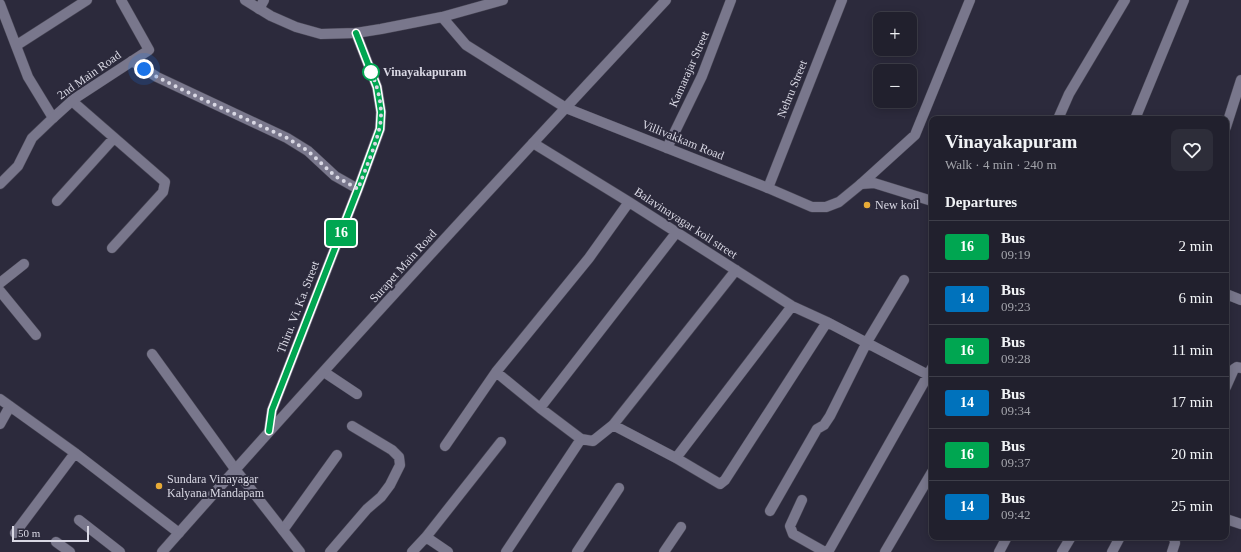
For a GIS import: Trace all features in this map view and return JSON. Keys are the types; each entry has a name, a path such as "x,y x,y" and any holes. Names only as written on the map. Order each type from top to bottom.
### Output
{"street":[{"path":"16,44 87,0"},
{"name":"2nd Main Road","path":"0,184 18,166 32,138 53,118 72,101 149,50 121,0"},
{"path":"245,0 262,5 296,27 321,34 356,33 442,17 503,0"},
{"name":"Surapet Main Road","path":"162,552 269,431 666,0"},
{"name":"Kamarajar Street","path":"667,148 702,76 732,0"},
{"name":"Nehru Street","path":"768,188 842,0"},
{"name":"Villivakkam Road","path":"442,17 466,45 566,108 812,207 826,207 839,202 915,135 970,0"},
{"path":"1059,116 1069,94 1125,0"},
{"path":"1136,116 1184,0"},
{"path":"0,4 28,77 53,118"},
{"name":"Thiru. Vi. Ka. Street","path":"269,431 272,410 380,129 381,112 377,87 356,33"},
{"path":"132,61 157,77 287,138 308,151 335,176 358,189"},
{"path":"1229,118 1240,85"},
{"path":"72,101 165,182 163,192 112,248"},
{"path":"57,201 114,138"},
{"name":"Balavinayagar koil street","path":"533,143 792,306 929,372"},
{"path":"861,184 874,183 929,200"},
{"path":"445,446 496,372 588,258 629,202"},
{"path":"540,408 676,233"},
{"path":"0,283 24,264"},
{"path":"496,372 581,439 593,441 613,425 736,270"},
{"path":"770,511 817,429 824,425 830,416 867,342 904,280"},
{"path":"0,291 36,335"},
{"path":"1229,295 1241,300"},
{"path":"676,458 792,306"},
{"path":"613,425 676,458 720,484 725,480 827,322"},
{"path":"152,354 235,469 300,552"},
{"path":"1229,380 1234,369 1237,367 1241,368"},
{"path":"324,372 357,394"},
{"path":"802,500 790,526 791,530 793,534 826,552 929,376"},
{"path":"0,399 75,452 179,533"},
{"path":"0,424 10,406"},
{"path":"330,552 367,509 381,497 390,485 400,465 400,457 392,450 352,426"},
{"path":"506,552 581,439"},
{"path":"412,552 426,537 501,442"},
{"path":"15,533 75,452"},
{"path":"283,530 337,455"},
{"path":"884,552 929,477"},
{"path":"577,552 619,488"},
{"path":"79,520 120,552"},
{"path":"1229,520 1241,524"},
{"path":"664,552 682,527"},
{"path":"426,537 448,552"},
{"path":"999,552 1005,540"},
{"path":"1062,552 1069,540"},
{"path":"1112,552 1118,540"},
{"path":"1172,552 1174,540"},
{"path":"56,542 70,552"}],"bus line":[{"name":"16","path":"269,431 272,410 380,129 381,112 377,87 356,33"}],"place":[{"name":"Vinayakapuram","path":"371,72"},
{"name":"New koil","path":"867,205"},
{"name":"Sundara Vinayagar Kalyana Mandapam","path":"159,486"}],"route":[{"path":"144,69 185,91 287,138 308,151 335,176 358,189 380,129 381,112 377,87 371,72"}]}
